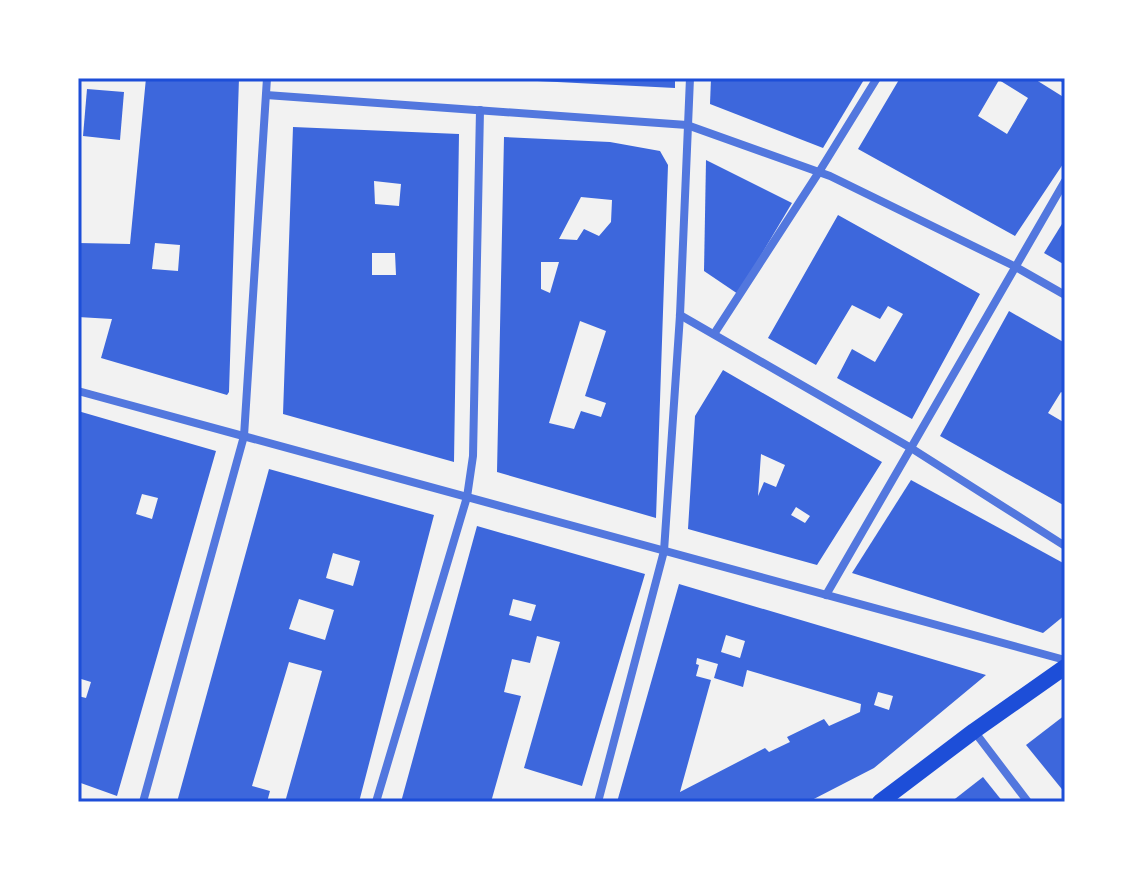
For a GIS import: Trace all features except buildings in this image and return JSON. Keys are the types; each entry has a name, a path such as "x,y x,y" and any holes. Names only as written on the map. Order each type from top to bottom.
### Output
{"main road":[{"path":"880,802 1065,667"}],"street":[{"path":"143,802 244,436 267,78"},
{"path":"598,802 664,551 680,315 690,78"},
{"path":"714,334 877,78"},
{"path":"266,95 687,125 819,172 1014,266 1065,295"},
{"path":"376,802 467,497 473,456 480,110"},
{"path":"826,595 1065,181"},
{"path":"680,315 911,448 1065,546"},
{"path":"78,391 1065,660"},
{"path":"974,731 1028,802"}]}
